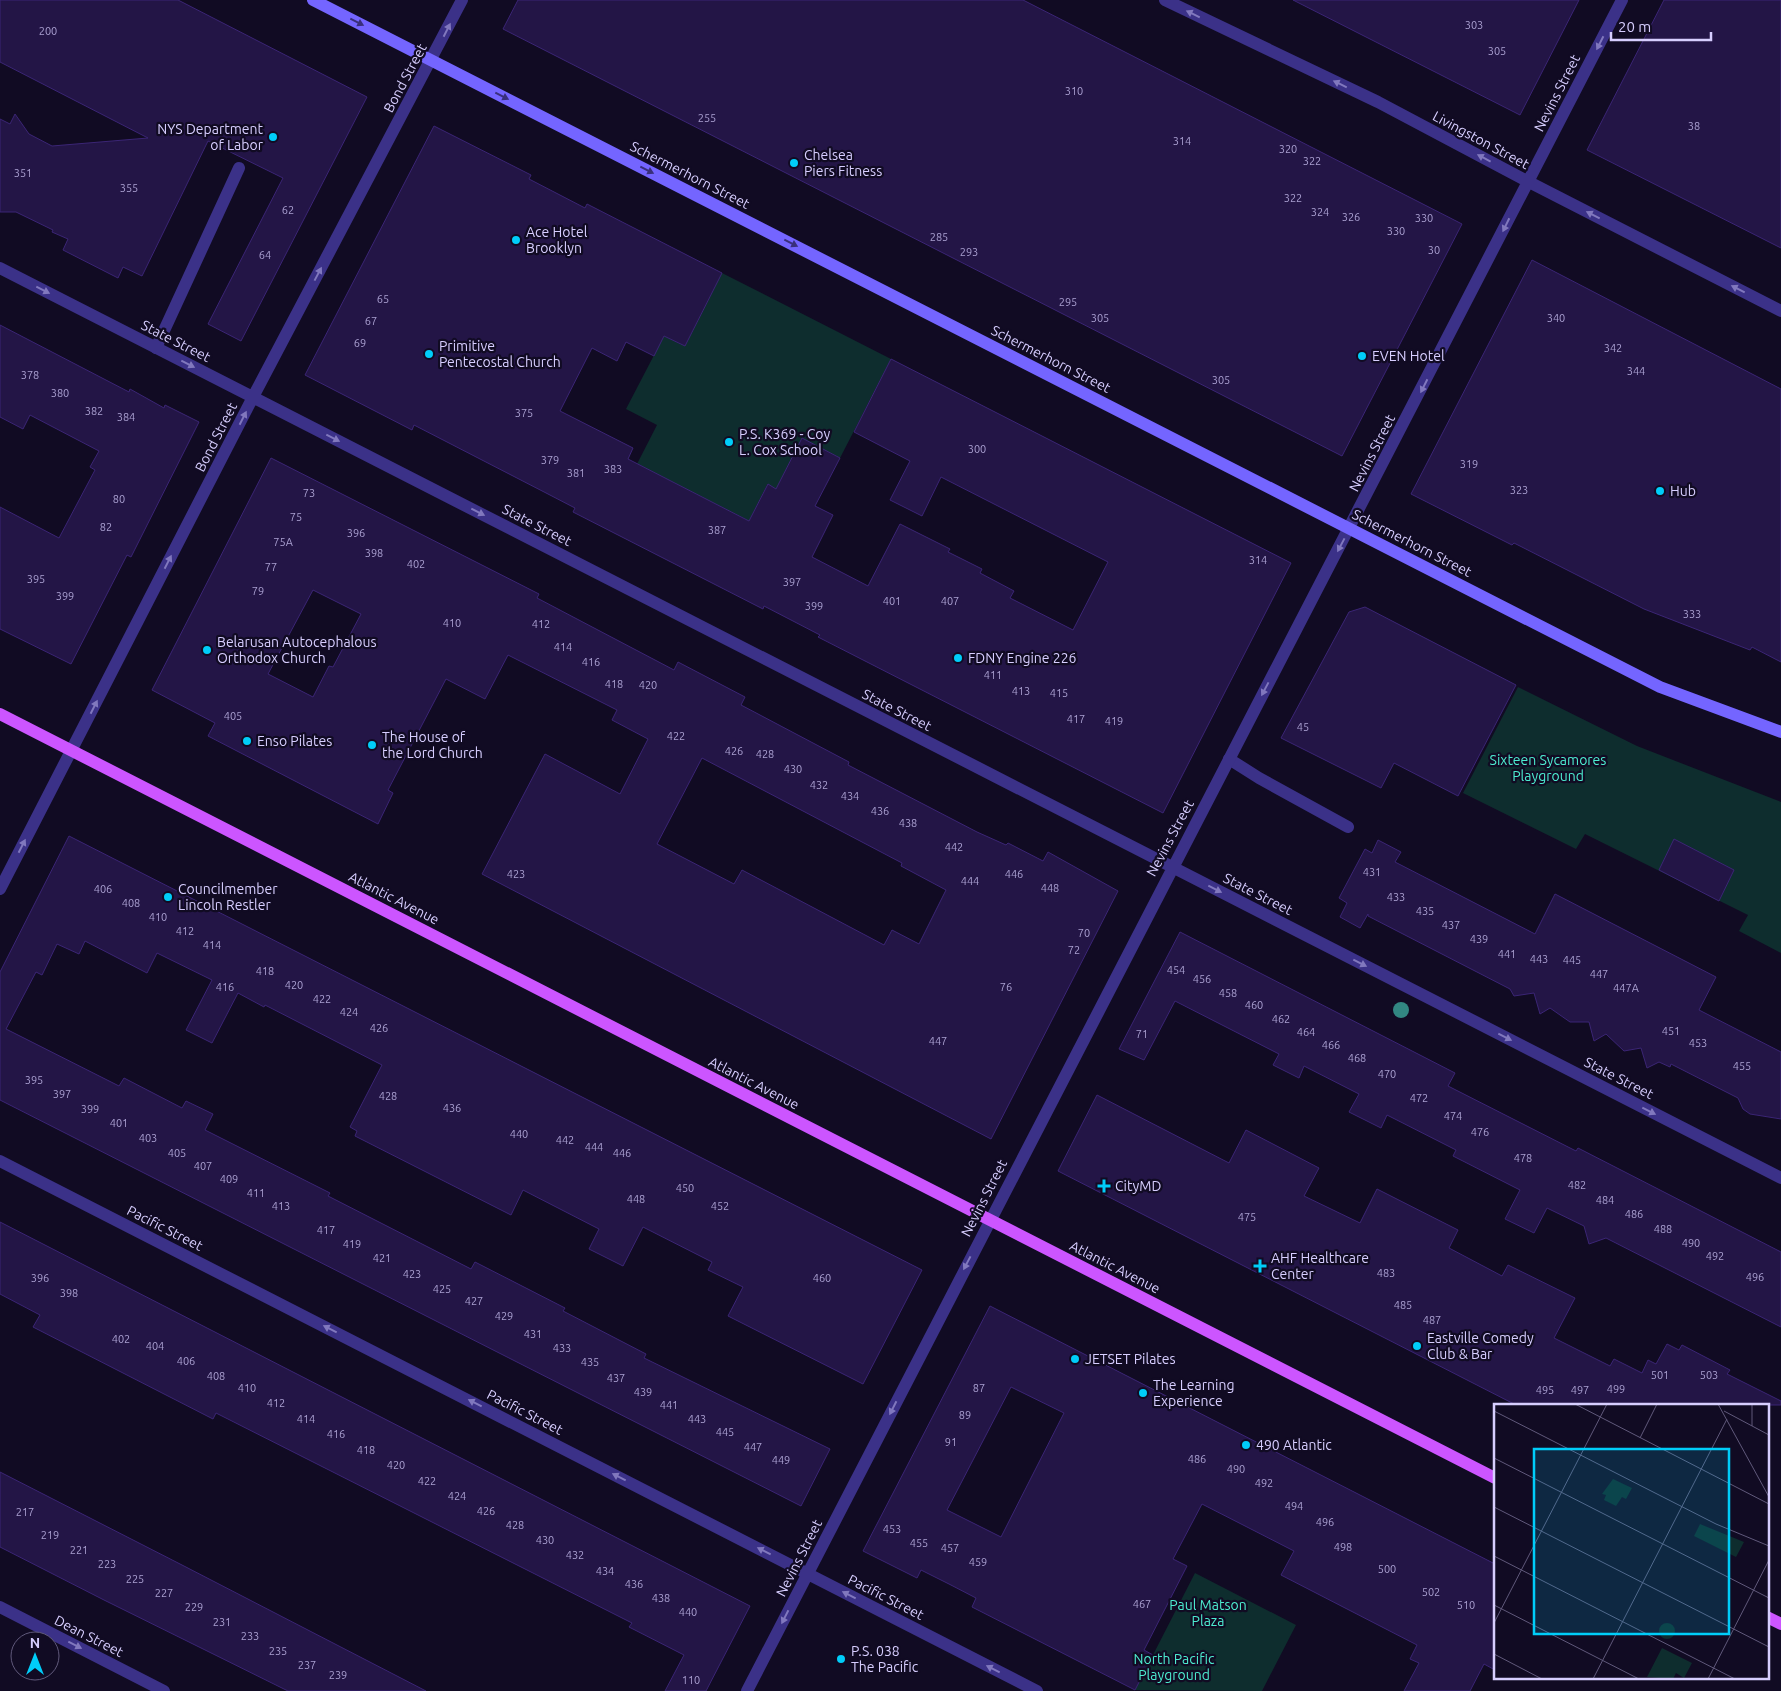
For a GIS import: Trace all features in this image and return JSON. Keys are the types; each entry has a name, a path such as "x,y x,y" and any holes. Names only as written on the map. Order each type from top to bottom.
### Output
{"main road":[{"name":"Schermerhorn Street","path":"314,0 1660,687 1781,732"},
{"name":"Atlantic Avenue","path":"0,714 1494,1477"},
{"path":"1768,1618 1781,1624"}],"street":[{"name":"Bond Street","path":"0,889 253,397 462,0"},
{"name":"Livingston Street","path":"1165,0 1378,102 1527,182 1781,311"},
{"name":"Nevins Street","path":"747,1691 1172,867 1350,529 1622,0"},
{"path":"156,348 239,168"},
{"name":"State Street","path":"0,268 1781,1178"},
{"path":"1229,759 1259,778 1348,826"},
{"name":"Pacific Street","path":"0,1161 1037,1691"},
{"name":"Dean Street","path":"0,1607 164,1691"}],"green space":[{"name":"P.S. K369 - Coy L. Cox School","path":"722,273 891,359 840,458 802,438 776,489 767,485 749,521 637,464 657,425 626,409 664,336 685,346"},
{"name":"Sixteen Sycamores Playground","path":"1518,687 1637,746 1781,802 1781,953 1739,931 1748,915 1585,834 1576,849 1463,793"},
{"path":"1195,1573 1296,1625 1262,1691 1135,1690"}],"building":[{"path":"0,0 178,0 367,97 241,341 208,324 283,178 208,141 142,276 123,267 118,278 63,250 68,239 52,232 53,230 16,212 0,212 0,119 10,124 15,114 29,134 52,146 148,138 0,62"},
{"path":"518,0 1023,0 1462,224 1342,456 503,29"},
{"path":"1293,0 1579,0 1520,115"},
{"path":"1664,0 1781,0 1781,248 1587,150"},
{"path":"434,126 531,175 529,179 585,208 587,204 722,273 685,346 664,336 654,356 626,342 617,361 592,348 560,411 633,448 628,459 749,521 768,484 776,489 802,438 840,458 815,506 833,515 812,557 868,586 900,524 950,549 948,552 982,569 980,573 1014,591 1010,598 1073,630 1108,562 941,477 922,516 890,500 910,461 854,432 891,359 1291,563 1163,813 818,637 820,635 764,606 763,609 573,512 575,508 414,425 412,430 305,375"},
{"name":"Hub","path":"1532,260 1781,389 1781,662 1752,647 1750,650 1644,609 1514,543 1512,545 1411,494"},
{"path":"0,325 129,392 130,389 164,408 165,405 199,422 131,557 127,555 71,664 0,629 0,507 59,538 95,470 90,467 99,451 30,415 23,429 0,417"},
{"path":"271,458 539,594 537,598 674,670 678,662 745,697 741,705 849,762 848,765 977,832 1006,845 1008,843 1043,861 1048,852 1118,891 991,1139 482,874 545,754 620,794 648,739 612,720 617,710 508,655 485,699 446,679 388,790 393,793 378,824 208,736 215,723 152,690","holes":["313,590 361,614 333,667 329,666 313,697 268,674","702,758 902,863 901,866 946,890 919,944 892,930 884,945 742,870 734,884 657,844"]},
{"path":"1365,607 1516,685 1458,796 1394,763 1381,788 1281,738 1349,612"},
{"path":"69,836 922,1270 863,1384 728,1316 743,1287 708,1270 712,1262 643,1227 623,1266 589,1249 599,1229 523,1190 511,1215 355,1136 357,1131 350,1127 382,1065 238,993 212,1043 186,1030 212,980 157,953 147,973 85,941 79,954 57,944 42,975 36,972 6,1029 119,1086 124,1078 182,1108 186,1101 213,1114 205,1130 330,1193 328,1196 471,1269 475,1262 565,1308 563,1311 646,1354 644,1358 830,1449 801,1506 0,1100 0,972"},
{"path":"1674,839 1734,870 1719,901 1659,870"},
{"path":"1378,840 1401,852 1395,862 1535,934 1555,894 1716,977 1699,1010 1781,1052 1781,1119 1750,1114 1743,1109 1738,1098 1671,1064 1670,1067 1659,1062 1647,1068 1641,1048 1624,1051 1606,1034 1594,1041 1589,1022 1570,1022 1550,1008 1540,1014 1534,993 1514,996 1510,989 1368,916 1368,914 1360,928 1340,917 1347,903 1339,898 1365,849 1372,853"},
{"path":"1180,932 1455,1073 1448,1086 1576,1151 1578,1148 1781,1252 1781,1327 1606,1238 1589,1244 1584,1226 1547,1208 1534,1233 1505,1219 1520,1190 1453,1156 1456,1150 1387,1115 1381,1128 1349,1112 1359,1094 1304,1066 1299,1078 1273,1065 1279,1054 1175,1001 1144,1060 1119,1049"},
{"path":"1097,1095 1229,1163 1246,1130 1319,1168 1304,1196 1360,1223 1377,1189 1458,1230 1449,1248 1502,1276 1508,1265 1575,1298 1554,1338 1610,1366 1614,1359 1642,1373 1648,1360 1656,1364 1667,1344 1679,1350 1682,1345 1730,1370 1727,1374 1781,1401 1781,1405 1514,1404 1058,1171"},
{"path":"0,1222 750,1606 706,1691 665,1691 684,1655 629,1627 632,1623 216,1413 213,1419 33,1327 40,1315 0,1294"},
{"path":"990,1306 1494,1563 1494,1669 1484,1664 1470,1691 1404,1691 1419,1663 1410,1659 1417,1645 1281,1575 1294,1551 1202,1504 1173,1559 1187,1566 1144,1650 1153,1655 1135,1690 972,1607 976,1598 949,1584 921,1570 917,1578 863,1551","holes":["1011,1387 1064,1413 1001,1537 947,1510"]},
{"path":"0,1472 426,1691 288,1691 0,1547"}],"place":[{"name":"NYS Department of Labor","path":"273,137"},
{"name":"Chelsea Piers Fitness","path":"794,163"},
{"name":"Ace Hotel Brooklyn","path":"516,240"},
{"name":"Primitive Pentecostal Church","path":"429,354"},
{"name":"EVEN Hotel","path":"1362,356"},
{"name":"P.S. K369 - Coy L. Cox School","path":"729,442"},
{"name":"Hub","path":"1660,491"},
{"name":"Belarusan Autocephalous Orthodox Church","path":"207,650"},
{"name":"FDNY Engine 226","path":"958,658"},
{"name":"Enso Pilates","path":"247,741"},
{"name":"The House of the Lord Church","path":"372,745"},
{"name":"Councilmember Lincoln Restler","path":"168,897"},
{"name":"CityMD","path":"1104,1186"},
{"name":"AHF Healthcare Center","path":"1260,1266"},
{"name":"Eastville Comedy Club & Bar","path":"1417,1346"},
{"name":"JETSET Pilates","path":"1075,1359"},
{"name":"The Learning Experience","path":"1143,1393"},
{"name":"490 Atlantic","path":"1246,1445"},
{"name":"P.S. 038 The Pacific","path":"841,1659"}],"park label":[{"name":"Paul Matson Plaza","path":"1208,1614"},
{"name":"North Pacific Playground","path":"1174,1668"}]}
